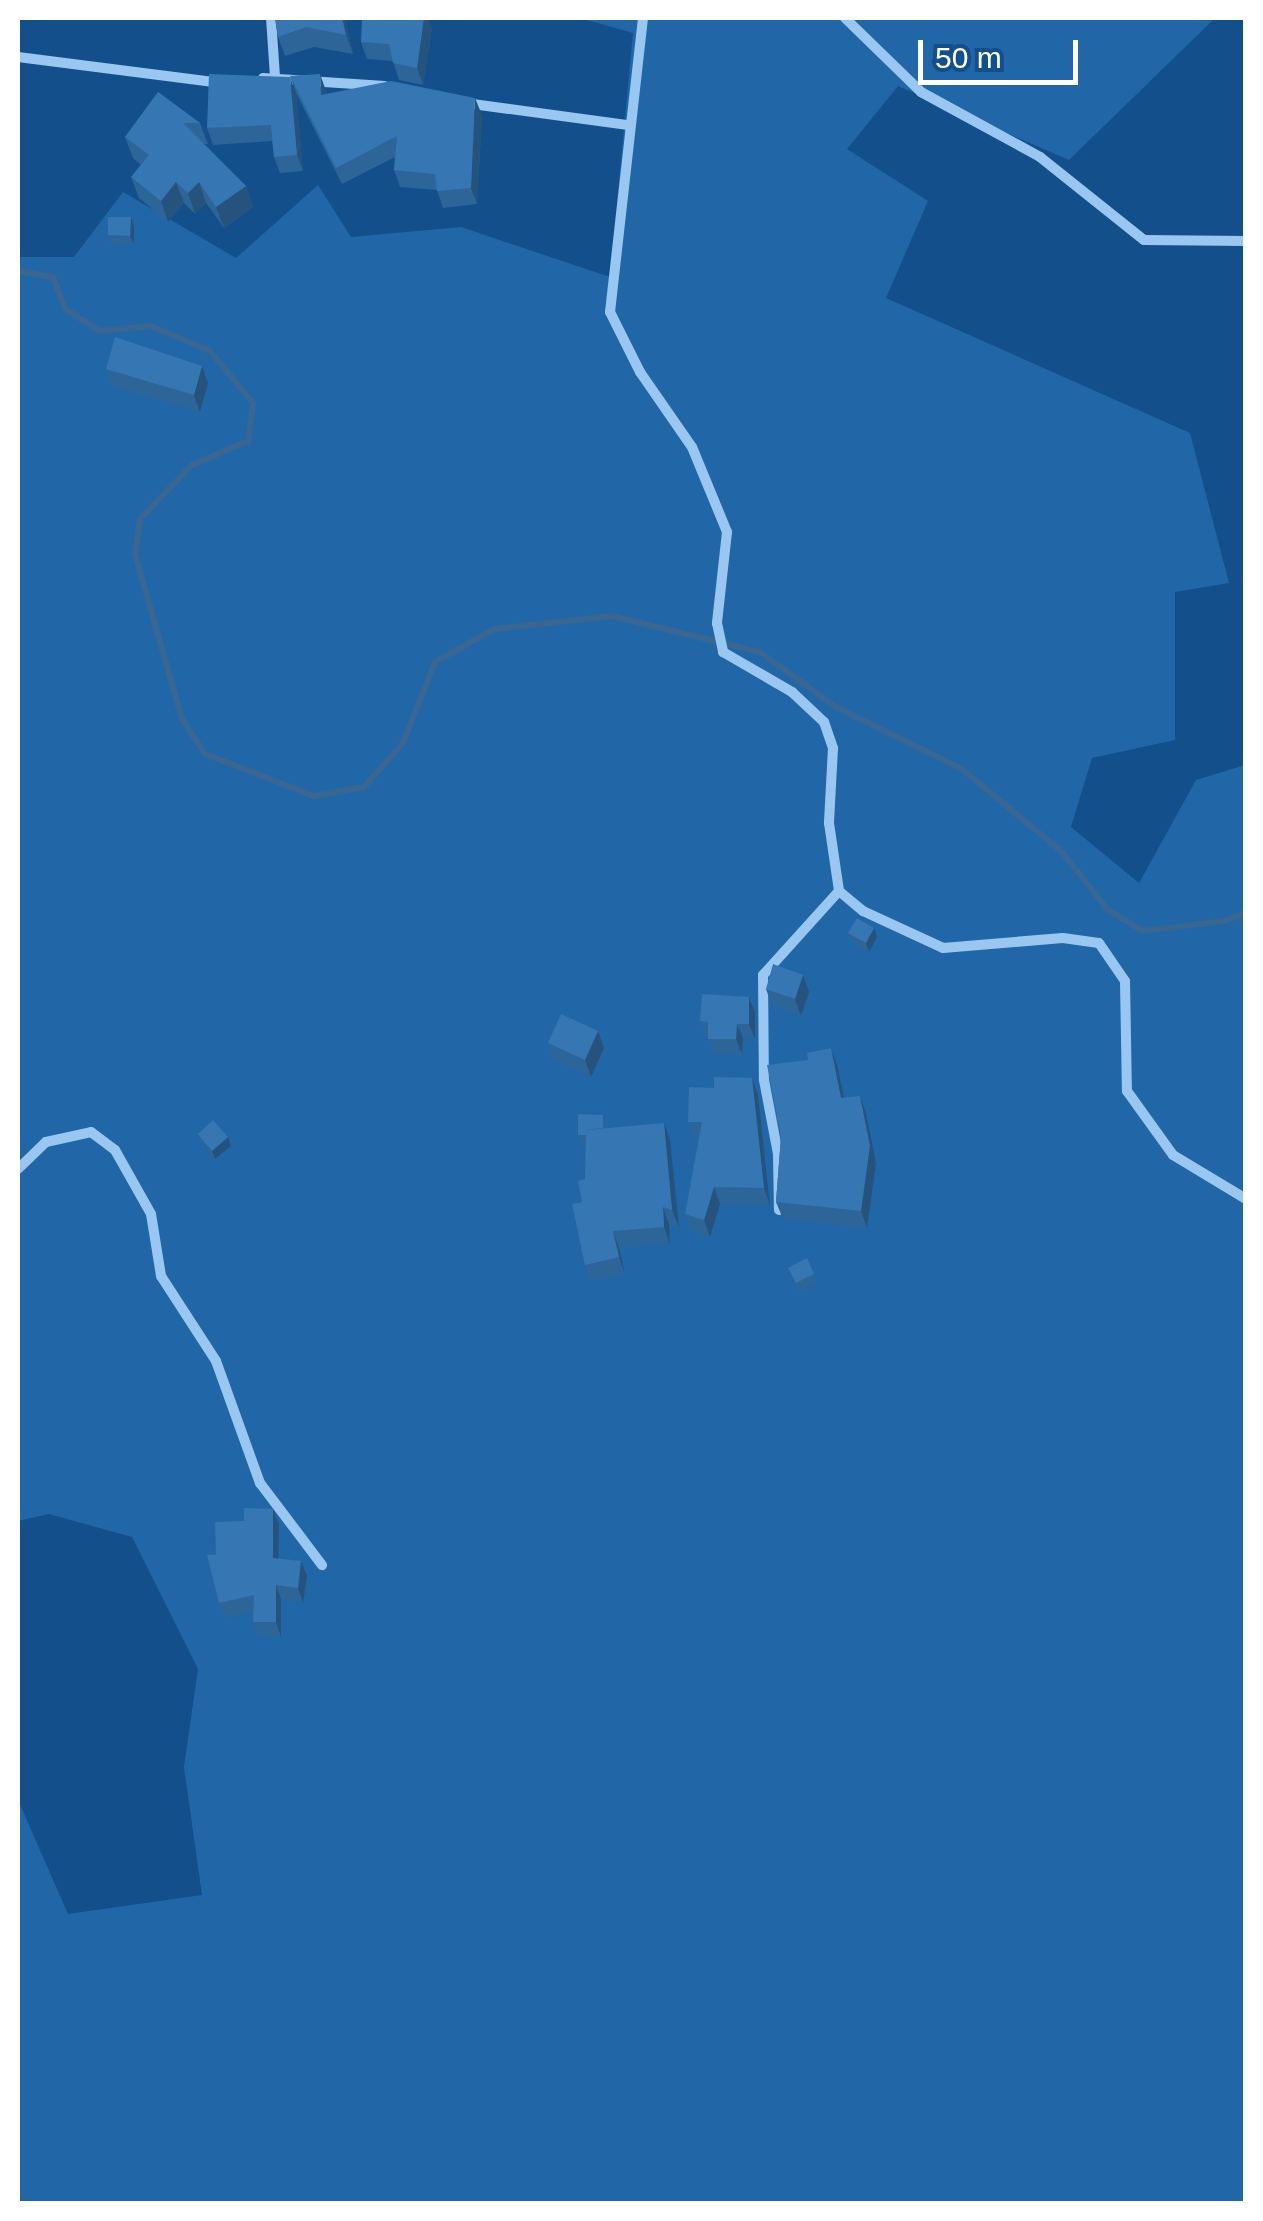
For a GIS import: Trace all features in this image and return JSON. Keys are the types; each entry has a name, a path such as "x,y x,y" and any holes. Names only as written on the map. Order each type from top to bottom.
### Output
{"street":[{"path":"272,18 275,76"},
{"path":"643,18 641,81 627,125 622,254 610,312 640,372 692,447 727,532 717,623 723,652 792,692 824,722 833,748 829,823 840,891 864,911 943,948 1062,938 1100,943 1125,981 1127,1092 1173,1155 1246,1199"},
{"path":"845,18 921,92 1040,157 1144,240 1246,241"},
{"path":"18,57 234,84"},
{"path":"248,81 275,76 394,88"},
{"path":"452,100 627,125"},
{"path":"779,1210 778,1154 764,1080 763,975 840,891"},
{"path":"18,1169 46,1142 92,1132 115,1150 152,1214 161,1276 216,1361 260,1483 322,1566"}],"shaded area":[{"path":"580,18 1215,18 1069,160 898,86 847,149 928,201 886,298 1190,433 1229,583 1175,592 1175,740 1092,758 1071,827 1139,883 1196,780 1245,765 1245,2203 18,2203 18,1800 68,1914 202,1895 184,1767 198,1669 132,1537 49,1514 18,1521 18,257 74,257 123,192 236,258 318,185 351,237 461,227 610,277 633,33"}],"building":[{"path":"275,18 342,18 346,35 306,27 278,37"},
{"path":"362,18 424,18 417,68 393,63 389,44 361,42"},
{"path":"209,74 290,77 297,155 274,157 271,125 207,128"},
{"path":"320,74 321,95 391,81 475,98 471,188 437,191 435,174 394,170 397,136 336,168 290,76"},
{"path":"158,92 200,123 183,123 246,186 216,207 199,182 188,193 176,182 161,201 131,177 149,155 125,137"},
{"path":"108,217 131,217 130,236 108,235"},
{"path":"115,337 202,366 194,395 106,369"},
{"path":"857,918 874,928 866,943 848,933"},
{"path":"773,964 803,975 795,999 766,989"},
{"path":"702,994 749,997 749,1024 737,1024 736,1039 708,1039 708,1022 700,1021"},
{"path":"561,1014 598,1031 585,1060 548,1043"},
{"path":"831,1048 841,1098 860,1096 870,1146 861,1211 776,1202 781,1137 767,1065 808,1060 807,1053"},
{"path":"714,1077 752,1078 764,1188 714,1187 704,1220 685,1214 702,1122 688,1122 689,1087 714,1088"},
{"path":"578,1114 603,1115 603,1128 578,1135"},
{"path":"213,1120 228,1137 212,1151 198,1134"},
{"path":"664,1123 672,1210 663,1207 664,1227 613,1231 619,1257 585,1265 572,1204 582,1202 578,1181 585,1179 586,1130"},
{"path":"807,1258 814,1274 796,1283 788,1268"},
{"path":"244,1508 273,1509 273,1558 301,1561 298,1588 276,1585 276,1622 253,1622 254,1595 219,1603 207,1555 216,1555 215,1522 244,1521"}],"waterway":[{"path":"18,271 53,277 65,309 100,331 151,326 210,351 253,403 248,441 192,465 140,519 135,554 182,719 205,754 314,796 364,787 403,743 435,662 494,629 612,616 760,652 836,707 962,769 1062,852 1108,910 1143,931 1225,921 1246,912"}]}
